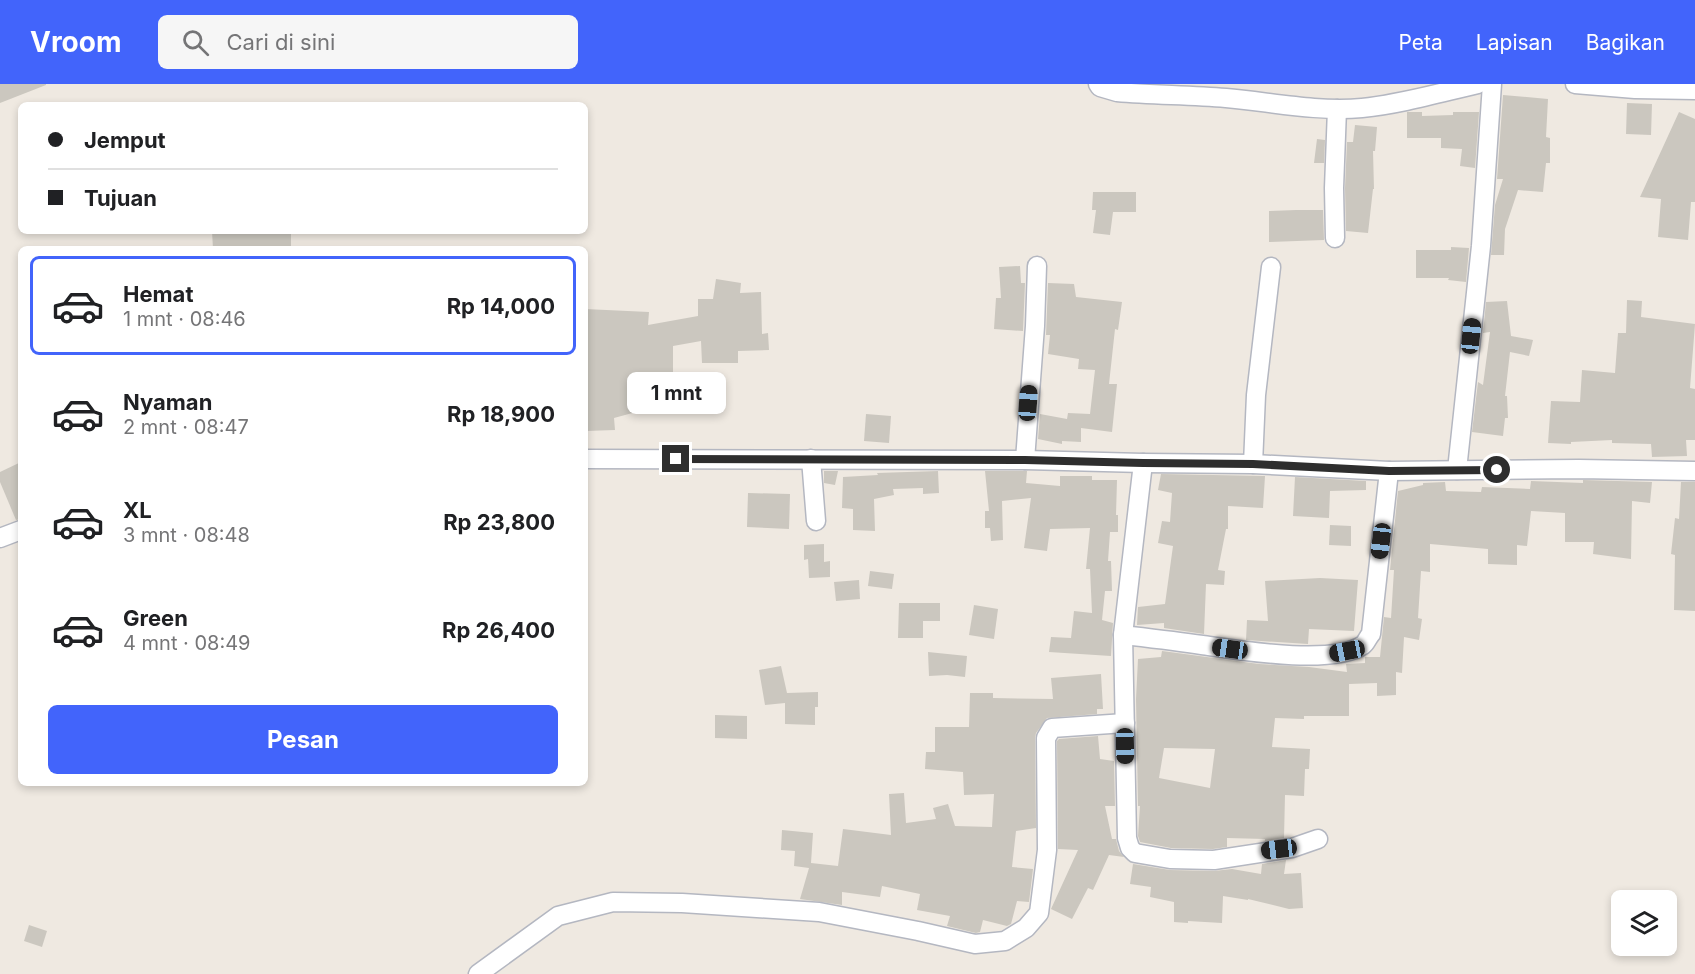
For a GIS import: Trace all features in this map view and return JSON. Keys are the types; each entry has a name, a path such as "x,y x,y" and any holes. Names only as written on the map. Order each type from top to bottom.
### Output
{"street":[{"path":"1098,84 1100,87 1117,92 1227,98 1294,107 1338,109 1403,102 1478,84"},
{"path":"1456,470 1481,246 1492,84"},
{"path":"1575,84 1635,89 1695,90"},
{"path":"1335,238 1334,188 1338,109"},
{"path":"1025,460 1037,266"},
{"path":"1253,464 1256,395 1271,267"},
{"path":"588,459 1025,460 1253,464 1389,471 1579,469 1695,471"},
{"path":"811,459 816,521"},
{"path":"1143,463 1123,635 1127,838 1130,848 1135,853 1170,859 1214,860 1292,848 1318,839"},
{"path":"1123,635 1251,652 1292,655 1326,655 1364,645 1371,634 1389,471"},
{"path":"0,538 18,531"},
{"path":"478,974 558,916 613,902 682,903 819,912 975,944 1005,941 1026,928 1039,913 1047,850 1046,738 1049,732 1052,728 1125,723"}],"building":[{"path":"0,84 46,84 46,85 0,103"},
{"path":"1503,95 1548,99 1546,137 1550,138 1550,163 1546,163 1543,192 1518,190 1505,229 1504,255 1491,255 1495,205 1503,179 1497,179"},
{"path":"1627,103 1652,104 1651,135 1626,134"},
{"path":"1407,112 1422,112 1422,116 1453,115 1453,112 1479,112 1475,168 1460,166 1462,149 1441,148 1441,138 1407,138"},
{"path":"1679,112 1695,119 1695,202 1691,202 1688,240 1658,237 1661,199 1640,197"},
{"path":"1355,125 1377,127 1375,151 1373,151 1374,189 1368,233 1346,231 1347,142 1353,142"},
{"path":"1317,139 1325,140 1324,163 1314,163"},
{"path":"1093,192 1136,192 1136,212 1113,212 1110,235 1093,233 1096,210 1092,210"},
{"path":"1323,210 1324,240 1269,242 1269,211"},
{"path":"212,234 291,234 291,246 213,246"},
{"path":"1451,247 1469,248 1466,282 1448,280 1449,278 1416,278 1416,250 1451,250"},
{"path":"1020,266 1021,283 1025,283 1023,331 994,329 996,298 1001,298 999,267"},
{"path":"716,279 741,283 740,293 761,292 762,334 768,333 769,350 738,351 738,363 702,363 701,341 673,346 673,385 667,385 669,403 614,418 615,430 588,431 588,309 649,312 648,325 698,316 698,299 713,299"},
{"path":"1048,283 1074,284 1076,297 1122,302 1118,330 1115,329 1109,384 1117,384 1112,432 1081,428 1081,442 1062,441 1062,444 1038,439 1040,414 1067,419 1068,413 1090,414 1095,370 1078,369 1079,359 1048,354 1050,335 1046,335"},
{"path":"1627,300 1642,301 1641,317 1695,324 1690,388 1695,389 1695,440 1686,440 1687,456 1652,457 1651,444 1612,443 1612,440 1571,442 1571,444 1548,443 1551,401 1580,402 1582,370 1615,373 1618,333 1626,333"},
{"path":"1507,301 1511,336 1533,340 1529,356 1510,352 1505,396 1507,396 1508,418 1505,418 1503,436 1472,432 1478,382 1483,385 1490,332 1483,333 1486,302"},
{"path":"866,414 891,416 889,443 864,441"},
{"path":"18,463 18,520 16,520 0,482 0,472"},
{"path":"824,471 838,471 835,485 824,483"},
{"path":"938,471 939,493 923,494 923,488 893,489 894,495 874,499 875,531 853,530 853,509 842,508 843,477 878,475 877,473"},
{"path":"985,471 1027,471 1026,483 1060,486 1060,476 1092,476 1092,480 1117,480 1118,532 1110,532 1108,561 1111,561 1112,591 1105,591 1102,620 1113,623 1111,656 1049,652 1051,637 1071,638 1074,611 1092,613 1090,569 1086,569 1090,528 1050,529 1047,551 1024,548 1031,498 1002,501 1003,540 991,541 990,528 985,528 985,511 989,511"},
{"path":"1161,474 1265,476 1263,508 1228,506 1228,529 1226,529 1218,570 1225,571 1224,585 1206,584 1204,634 1164,628 1164,623 1137,625 1138,607 1165,604 1173,546 1158,543 1162,521 1170,522 1172,493 1158,490"},
{"path":"1295,477 1366,481 1366,490 1330,491 1329,518 1293,516"},
{"path":"1583,480 1652,482 1650,503 1632,501 1631,559 1593,554 1594,542 1565,542 1565,513 1531,511 1527,546 1517,545 1517,565 1488,564 1488,549 1430,544 1430,572 1421,571 1418,618 1422,619 1419,640 1404,637 1402,673 1396,672 1396,695 1377,696 1377,683 1349,684 1349,716 1275,718 1272,747 1310,749 1309,769 1305,769 1304,796 1285,795 1284,838 1265,841 1265,839 1227,838 1227,847 1213,849 1171,848 1140,842 1138,836 1140,806 1138,806 1136,699 1138,659 1161,657 1162,651 1259,664 1347,672 1346,664 1365,663 1365,657 1380,657 1384,617 1391,618 1394,570 1390,570 1398,491 1423,485 1423,483 1445,482 1446,491 1481,492 1482,487 1530,489 1531,481 1583,483","holes":["1164,748 1215,749 1210,788 1159,778"]},
{"path":"1681,482 1695,482 1695,611 1674,610 1675,555 1671,554 1675,518 1679,519"},
{"path":"748,493 790,494 789,529 747,527"},
{"path":"1330,525 1351,526 1351,546 1329,545"},
{"path":"824,544 824,562 830,561 830,577 809,578 808,559 804,560 804,545"},
{"path":"870,571 894,574 892,589 868,586"},
{"path":"1320,578 1358,580 1354,631 1309,629 1308,644 1246,640 1247,620 1268,621 1265,581"},
{"path":"859,580 860,599 836,601 834,582"},
{"path":"899,603 940,603 940,621 923,621 923,638 898,638"},
{"path":"974,605 998,609 994,639 969,635"},
{"path":"928,652 967,656 965,677 929,676"},
{"path":"781,666 787,693 818,692 815,725 785,724 785,703 765,705 759,670"},
{"path":"1101,674 1103,709 1097,709 1097,714 1047,718 1036,733 1036,828 1016,831 1012,867 1033,869 1029,902 1017,901 1011,924 1007,926 983,920 980,932 976,933 947,926 950,916 917,910 920,894 882,886 880,897 842,892 842,905 800,899 809,868 794,866 795,851 781,850 782,830 813,833 811,863 838,866 843,829 891,835 889,794 904,793 906,823 936,819 933,808 948,804 955,826 992,827 994,794 964,795 963,772 925,769 926,752 935,752 935,727 969,727 970,693 993,693 993,698 1053,699 1051,678"},
{"path":"715,715 747,716 747,739 715,738"},
{"path":"1098,736 1100,759 1114,761 1115,806 1105,806 1112,839 1116,839 1119,851 1124,857 1109,855 1093,890 1088,888 1072,919 1051,909 1078,850 1058,849 1057,741"},
{"path":"1286,860 1284,874 1301,873 1303,908 1289,909 1248,899 1223,896 1222,923 1174,922 1174,902 1150,897 1151,887 1130,884 1133,864 1170,870 1232,869 1261,874 1262,864"},
{"path":"29,925 47,931 42,947 24,941"}],"route":[{"path":"676,459 1025,460 1253,464 1389,471 1497,470"}]}
